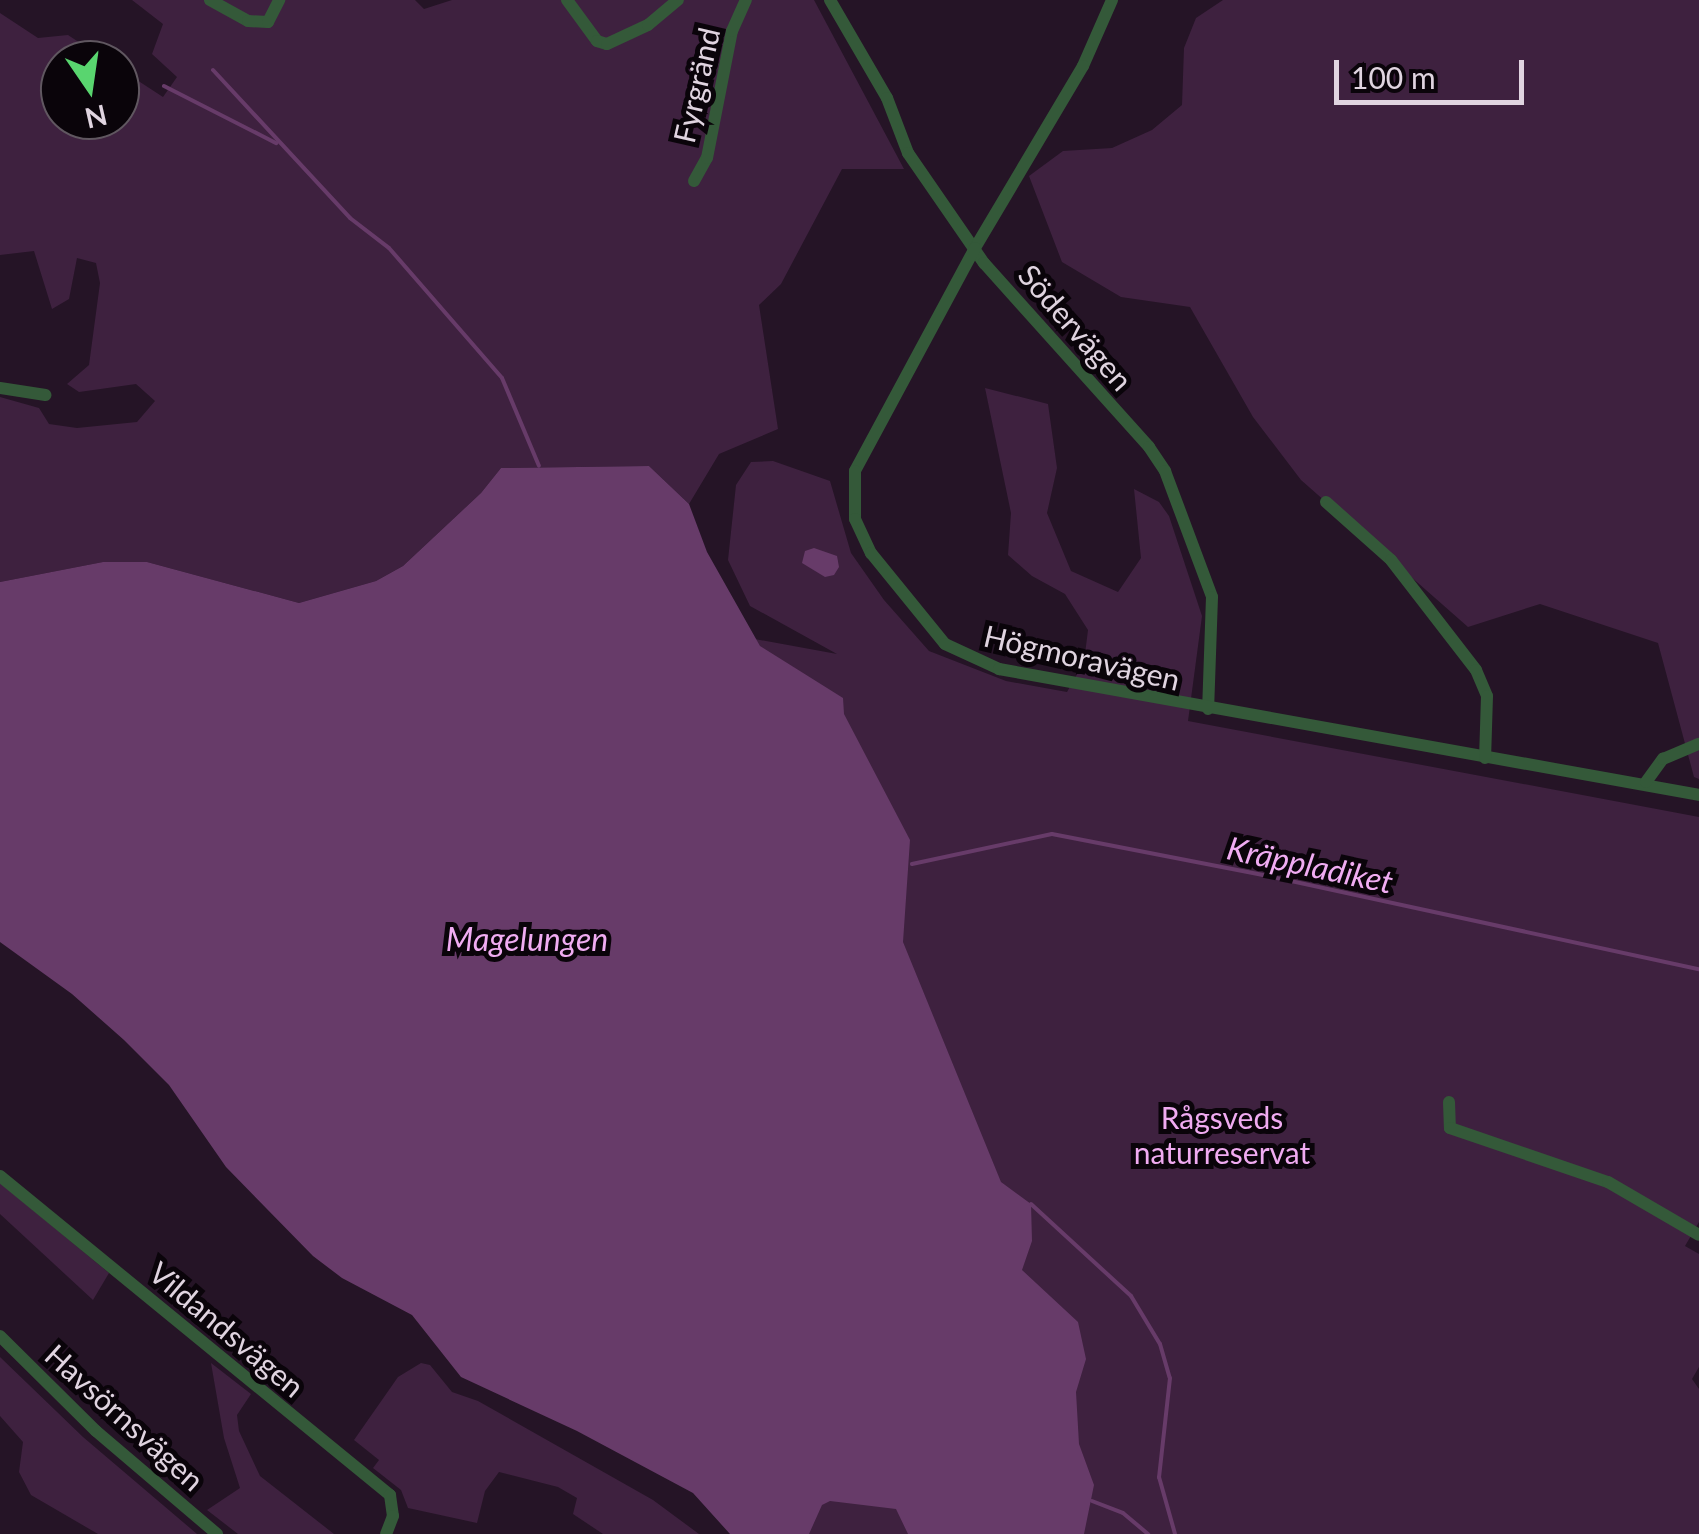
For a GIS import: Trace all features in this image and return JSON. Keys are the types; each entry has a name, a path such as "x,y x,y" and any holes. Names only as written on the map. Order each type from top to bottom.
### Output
{"street":[{"path":"210,0 248,21 268,22 279,0"},
{"name":"Fyrgränd","path":"567,0 597,41 608,44 648,25 678,0"},
{"name":"Fyrgränd","path":"694,181 707,158 732,31 746,0"},
{"name":"Södervägen","path":"830,0 888,98 908,153 975,248 1165,471 1212,596 1208,709"},
{"name":"Högmoravägen","path":"1112,0 1083,66 975,248 856,471 859,536 945,644 999,670 1485,758 1646,782 1699,795"},
{"path":"0,388 45,395"},
{"path":"1326,502 1390,560 1476,670 1487,696 1485,758"},
{"path":"1646,782 1662,759 1699,744"},
{"path":"1450,1102 1450,1128 1608,1182 1699,1234"},
{"name":"Vildandsvägen","path":"0,1176 390,1495 393,1516 386,1534"},
{"name":"Havsörnsvägen","path":"0,1336 96,1431 218,1534"}],"green space":[{"path":"132,0 415,0 424,9 452,0 814,0 904,169 842,169 781,284 759,305 778,429 719,454 689,504 649,466 501,468 481,493 403,566 376,581 299,603 147,562 103,562 0,582 0,397 39,408 49,424 77,428 137,422 155,401 136,384 79,392 67,384 89,365 100,283 96,263 77,258 69,299 52,309 34,251 0,255 0,13 38,38 68,35 76,40 40,40 40,140 140,140 140,82 163,97 177,77 152,54 163,24"},
{"path":"1223,0 1699,0 1699,779 1694,777 1658,643 1540,604 1468,627 1301,480 1253,417 1190,307 1121,297 1062,262 1029,176 1063,151 1112,148 1152,130 1182,105 1184,48 1196,18"},
{"name":"Rågsveds naturreservat","path":"985,388 1048,404 1057,468 1047,513 1071,571 1118,592 1141,558 1134,489 1159,502 1169,516 1202,616 1188,721 1699,817 1699,1222 1685,1246 1699,1254 1699,1367 1692,1379 1699,1389 1699,1534 792,1534 727,634 837,654 750,606 728,560 736,485 751,462 773,461 830,481 851,553 884,600 929,651 1006,681 1067,692 1084,662 1088,630 1065,594 1032,576 1008,555 1011,513"},
{"path":"0,1183 109,1273 93,1300 0,1214"},
{"path":"0,1357 83,1437 197,1534 98,1534 31,1495 19,1472 23,1442 0,1416"},
{"path":"211,1363 251,1394 237,1415 239,1431 260,1476 334,1534 238,1534 207,1510 240,1488 224,1438"},
{"path":"421,1363 430,1365 452,1392 478,1401 653,1500 699,1534 603,1534 573,1514 577,1498 558,1487 499,1472 485,1491 477,1523 408,1508 401,1490 373,1468 379,1460 354,1440 398,1377"}],"water":[{"name":"Magelungen","path":"649,466 689,504 707,552 760,646 843,698 844,714 910,840 903,942 1001,1182 1031,1204 1032,1241 1022,1270 1078,1322 1086,1359 1076,1392 1079,1444 1094,1485 1084,1534 908,1534 896,1509 830,1501 822,1505 809,1534 730,1534 693,1493 577,1431 461,1377 412,1315 342,1278 313,1256 226,1167 169,1085 124,1040 72,994 0,942 0,582 103,562 147,562 299,603 376,581 403,566 481,493 501,468"},
{"path":"814,548 837,556 839,567 834,575 825,577 802,563 805,551"}],"waterway":[{"path":"213,70 350,218 389,248 502,378 539,466"},
{"path":"164,86 276,143"},
{"name":"Kräppladiket","path":"912,864 1052,834 1699,969"},
{"path":"1031,1204 1131,1296 1160,1344 1170,1378 1159,1477 1175,1534"},
{"path":"1092,1501 1123,1513 1148,1534"}]}
